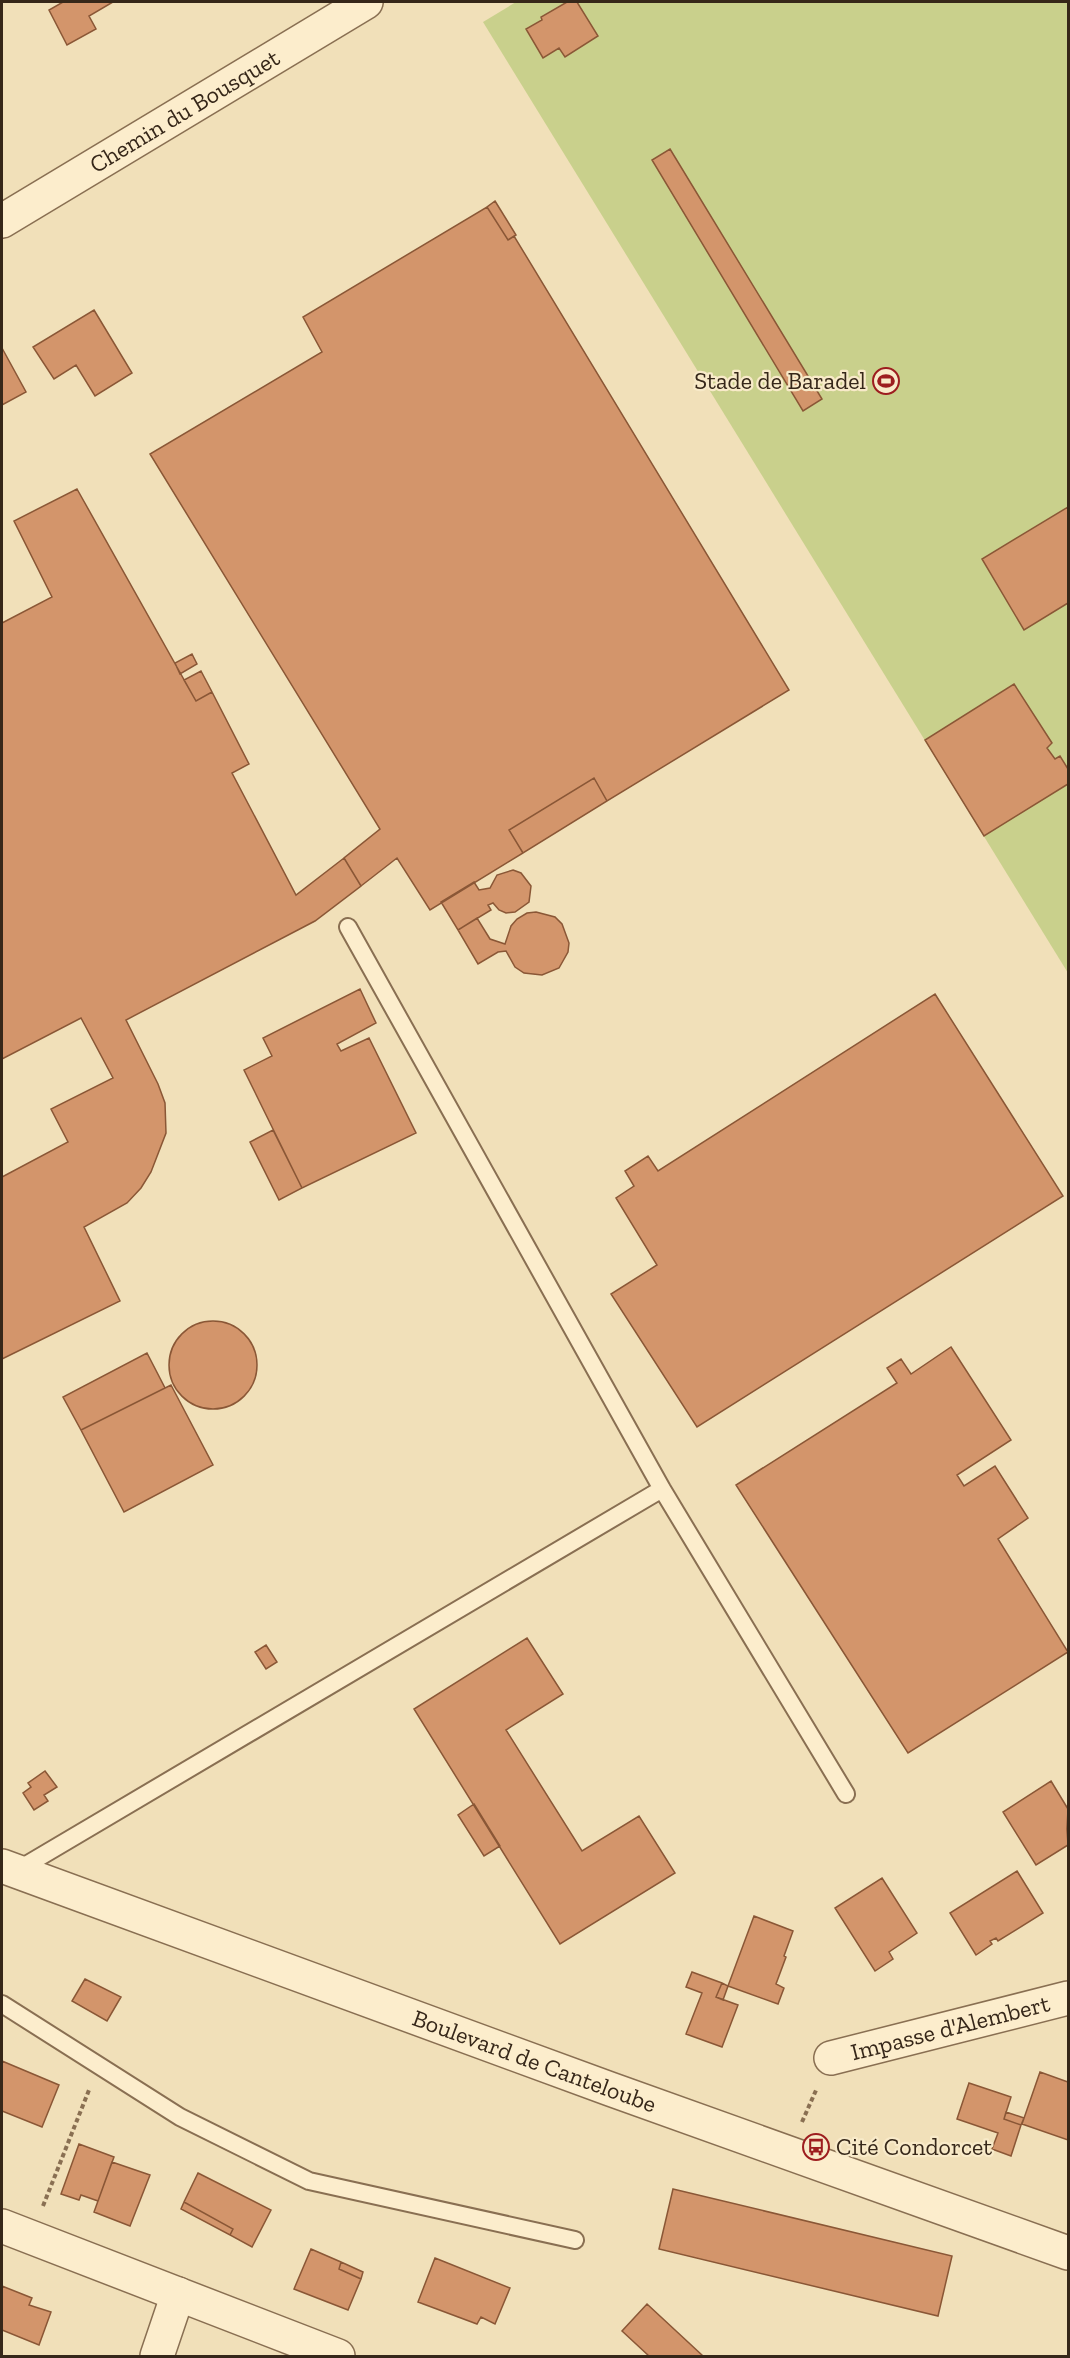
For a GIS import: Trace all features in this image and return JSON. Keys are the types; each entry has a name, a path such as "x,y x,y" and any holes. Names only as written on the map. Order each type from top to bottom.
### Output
{"street":[{"name":"Chemin du Bousquet","path":"2,221 366,2"},
{"name":"Boulevard de Canteloube","path":"8,1869 1068,2253"},
{"name":"Impasse d'Alembert","path":"831,2058 1068,1998"},
{"path":"16,2231 338,2356"},
{"path":"157,2356 178,2294"}],"lane":[{"path":"348,927 662,1489 846,1794"},
{"path":"8,1869 662,1489"},
{"path":"2,2004 180,2117 309,2181 575,2240"}],"path":[{"path":"788,2153 831,2058"},
{"path":"16,2231 99,2066"}],"green space":[{"name":"Stade de Baradel","path":"516,2 1068,2 1068,973 483,22"}],"building":[{"path":"63,2 113,2 89,16 96,29 67,45 49,10"},
{"path":"567,2 577,2 598,36 565,57 559,48 543,58 526,29"},
{"path":"670,149 822,399 803,411 652,160"},
{"path":"495,201 516,235 508,240 487,207"},
{"path":"487,207 508,240 514,236 789,690 607,801 594,778 509,830 523,853 430,910 397,858 361,886 344,858 380,829 150,454 322,352 303,317"},
{"path":"94,310 132,373 95,396 76,365 54,379 33,347"},
{"path":"2,348 26,392 2,405"},
{"path":"77,489 196,701 212,692 249,764 232,773 296,895 344,858 361,886 315,921 126,1020 165,1103 166,1133 151,1172 141,1188 127,1203 84,1227 120,1301 2,1359 2,1177 68,1142 51,1109 113,1078 81,1018 2,1059 2,623 52,597 14,521"},
{"path":"1068,507 1068,603 1024,630 982,559"},
{"path":"192,654 197,664 180,674 175,663"},
{"path":"201,671 212,692 196,701 184,680"},
{"path":"1014,684 1052,743 1047,748 1055,759 1060,756 1068,769 1068,784 984,836 925,740"},
{"path":"594,778 607,801 523,853 509,830"},
{"path":"513,870 521,873 531,886 529,902 515,912 506,913 499,910 493,903 488,905 491,910 458,930 441,902 474,882 479,890 490,888 497,875"},
{"path":"536,912 555,917 562,924 569,943 568,952 559,968 542,975 524,973 515,967 506,951 498,952 478,964 458,930 477,918 490,939 505,944 511,926 517,919 527,913"},
{"path":"360,989 376,1023 337,1044 341,1051 369,1038 416,1133 302,1188 244,1070 272,1056 263,1038"},
{"path":"935,994 1063,1196 697,1427 611,1294 657,1265 616,1198 634,1186 625,1171 648,1156 658,1171"},
{"path":"273,1130 302,1188 279,1200 250,1142"},
{"path":"213,1321 230,1324 244,1334 254,1348 257,1365 254,1382 244,1396 230,1406 213,1409 196,1406 182,1396 172,1382 169,1365 172,1348 182,1334 196,1324"},
{"path":"951,1347 1011,1440 957,1475 964,1486 995,1466 1028,1518 998,1539 1068,1652 908,1753 736,1485 897,1383 887,1368 901,1359 911,1374"},
{"path":"147,1353 165,1388 81,1430 63,1397"},
{"path":"171,1385 213,1465 124,1512 81,1430"},
{"path":"527,1638 563,1694 506,1730 582,1851 639,1816 675,1873 560,1944 414,1709"},
{"path":"266,1645 277,1662 266,1669 255,1652"},
{"path":"45,1771 57,1787 44,1795 48,1801 34,1810 23,1793 31,1787 28,1783"},
{"path":"1051,1781 1068,1809 1068,1845 1036,1865 1003,1812"},
{"path":"474,1804 500,1846 484,1856 458,1815"},
{"path":"1017,1871 1043,1913 998,1941 996,1938 990,1941 992,1944 976,1955 950,1913"},
{"path":"882,1878 917,1933 889,1952 893,1959 875,1971 835,1908"},
{"path":"754,1916 793,1931 776,1984 784,1988 778,2004 728,1986"},
{"path":"692,1972 722,1983 716,1997 738,2005 722,2047 686,2034 702,1993 686,1987"},
{"path":"85,1979 121,1997 107,2021 72,2001"},
{"path":"722,1983 728,1986 723,2000 716,1997"},
{"path":"2,2061 59,2085 42,2127 2,2111"},
{"path":"1040,2072 1068,2082 1068,2140 1022,2124"},
{"path":"969,2083 1011,2097 1004,2119 1021,2125 1011,2156 992,2149 998,2133 957,2119"},
{"path":"1006,2112 1024,2118 1021,2125 1004,2119"},
{"path":"79,2144 114,2157 98,2201 81,2195 79,2200 61,2194"},
{"path":"112,2162 150,2175 130,2226 94,2212"},
{"path":"198,2173 271,2210 252,2247 230,2235 233,2229 184,2202"},
{"path":"673,2189 952,2256 938,2316 659,2249"},
{"path":"184,2202 233,2229 230,2235 181,2209"},
{"path":"311,2249 341,2262 339,2269 361,2279 348,2310 294,2289"},
{"path":"435,2258 510,2288 495,2324 481,2317 477,2324 418,2302"},
{"path":"341,2262 363,2272 361,2279 339,2269"},
{"path":"2,2286 32,2298 29,2305 51,2312 39,2345 2,2330"},
{"path":"647,2304 703,2356 649,2356 622,2331"}],"place":[{"name":"Stade de Baradel","path":"886,381"},
{"name":"Cité Condorcet","path":"816,2147"}]}
